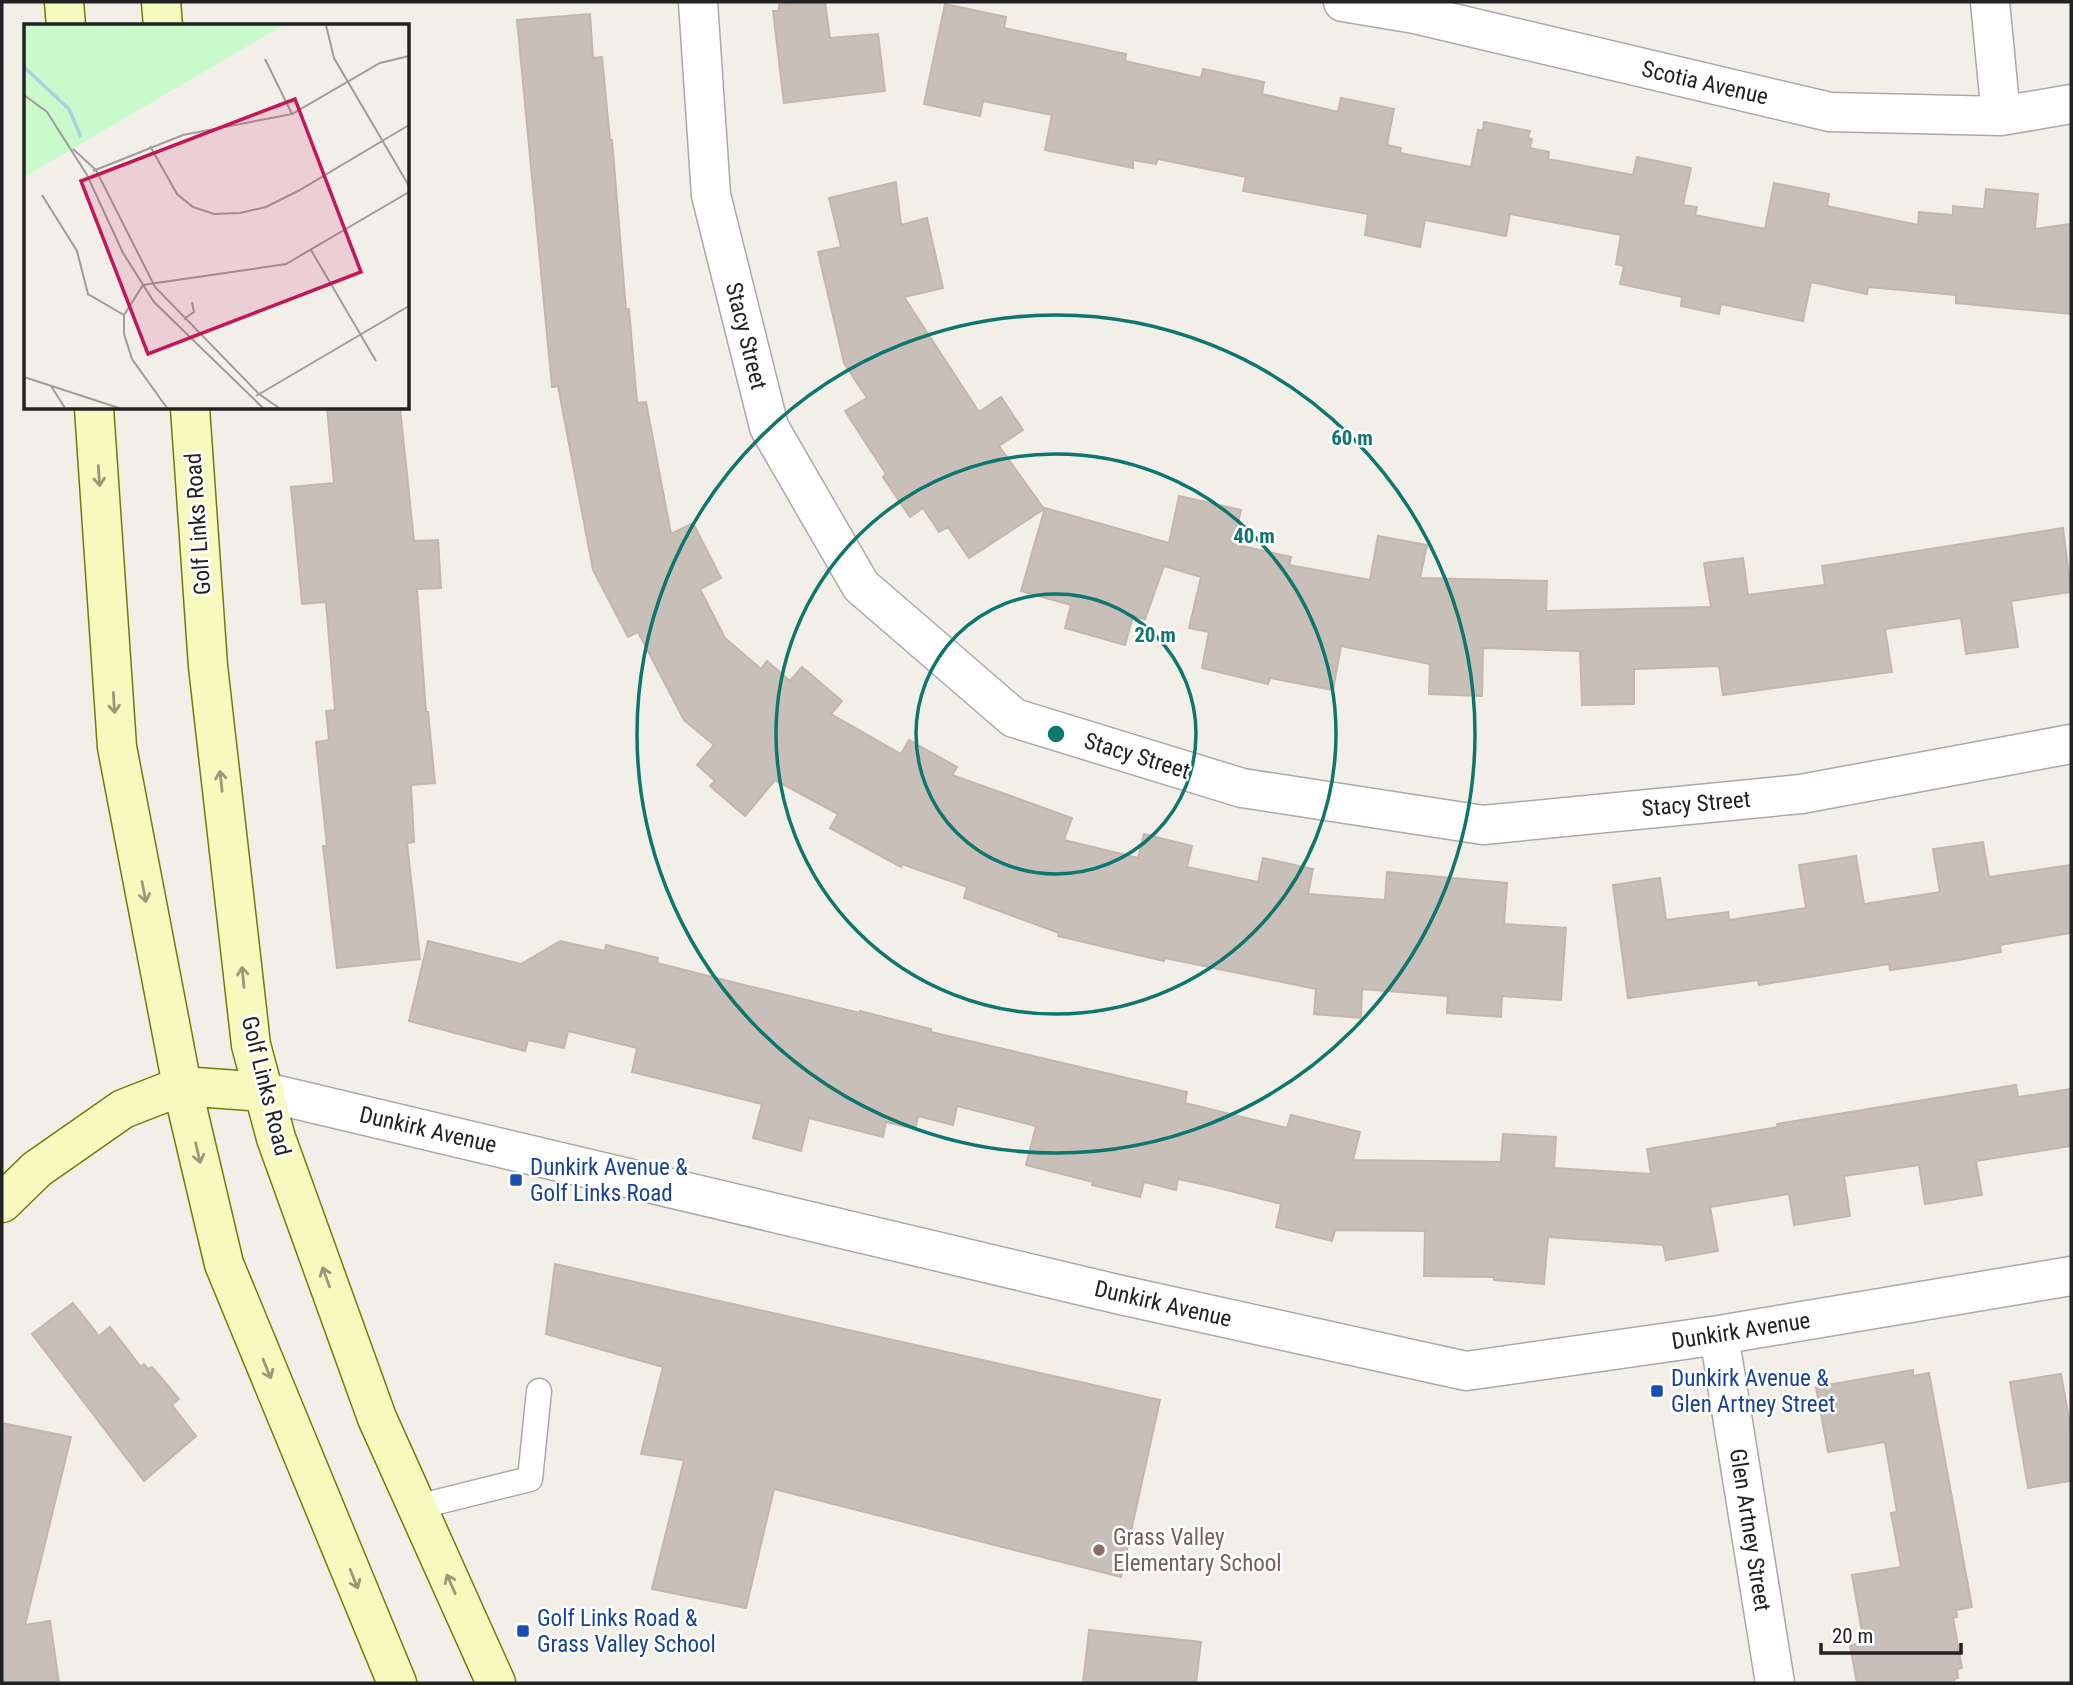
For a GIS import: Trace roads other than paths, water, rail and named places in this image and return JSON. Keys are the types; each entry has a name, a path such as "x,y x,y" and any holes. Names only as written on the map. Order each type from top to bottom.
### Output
{"main road":[{"path":"64,2 66,24"},
{"path":"161,2 163,24"},
{"path":"94,410 117,747 182,1086 223,1264 397,1683"},
{"name":"Golf Links Road","path":"190,410 208,666 251,1045 276,1138 377,1418 496,1683"},
{"path":"2,1203 37,1169 123,1110 182,1086 265,1092"}],"street":[{"name":"Stacy Street","path":"698,2 711,195 769,426 861,586 1014,718 1242,788 1483,825 1801,794 2071,744"},
{"name":"Scotia Avenue","path":"1343,2 1415,14 1830,112 2001,116 2071,104"},
{"path":"1990,2 2001,116"},
{"name":"Dunkirk Avenue","path":"265,1092 1121,1296 1466,1371 1718,1335 2071,1276"},
{"name":"Glen Artney Street","path":"1718,1335 1776,1683"}],"lane":[{"path":"417,1507 530,1479 539,1391"}],"place":[{"name":"Dunkirk Avenue & Golf Links Road","path":"516,1180"},
{"name":"Dunkirk Avenue & Glen Artney Street","path":"1657,1391"},
{"name":"Grass Valley Elementary School","path":"1099,1550"},
{"name":"Golf Links Road & Grass Valley School","path":"523,1631"}]}
